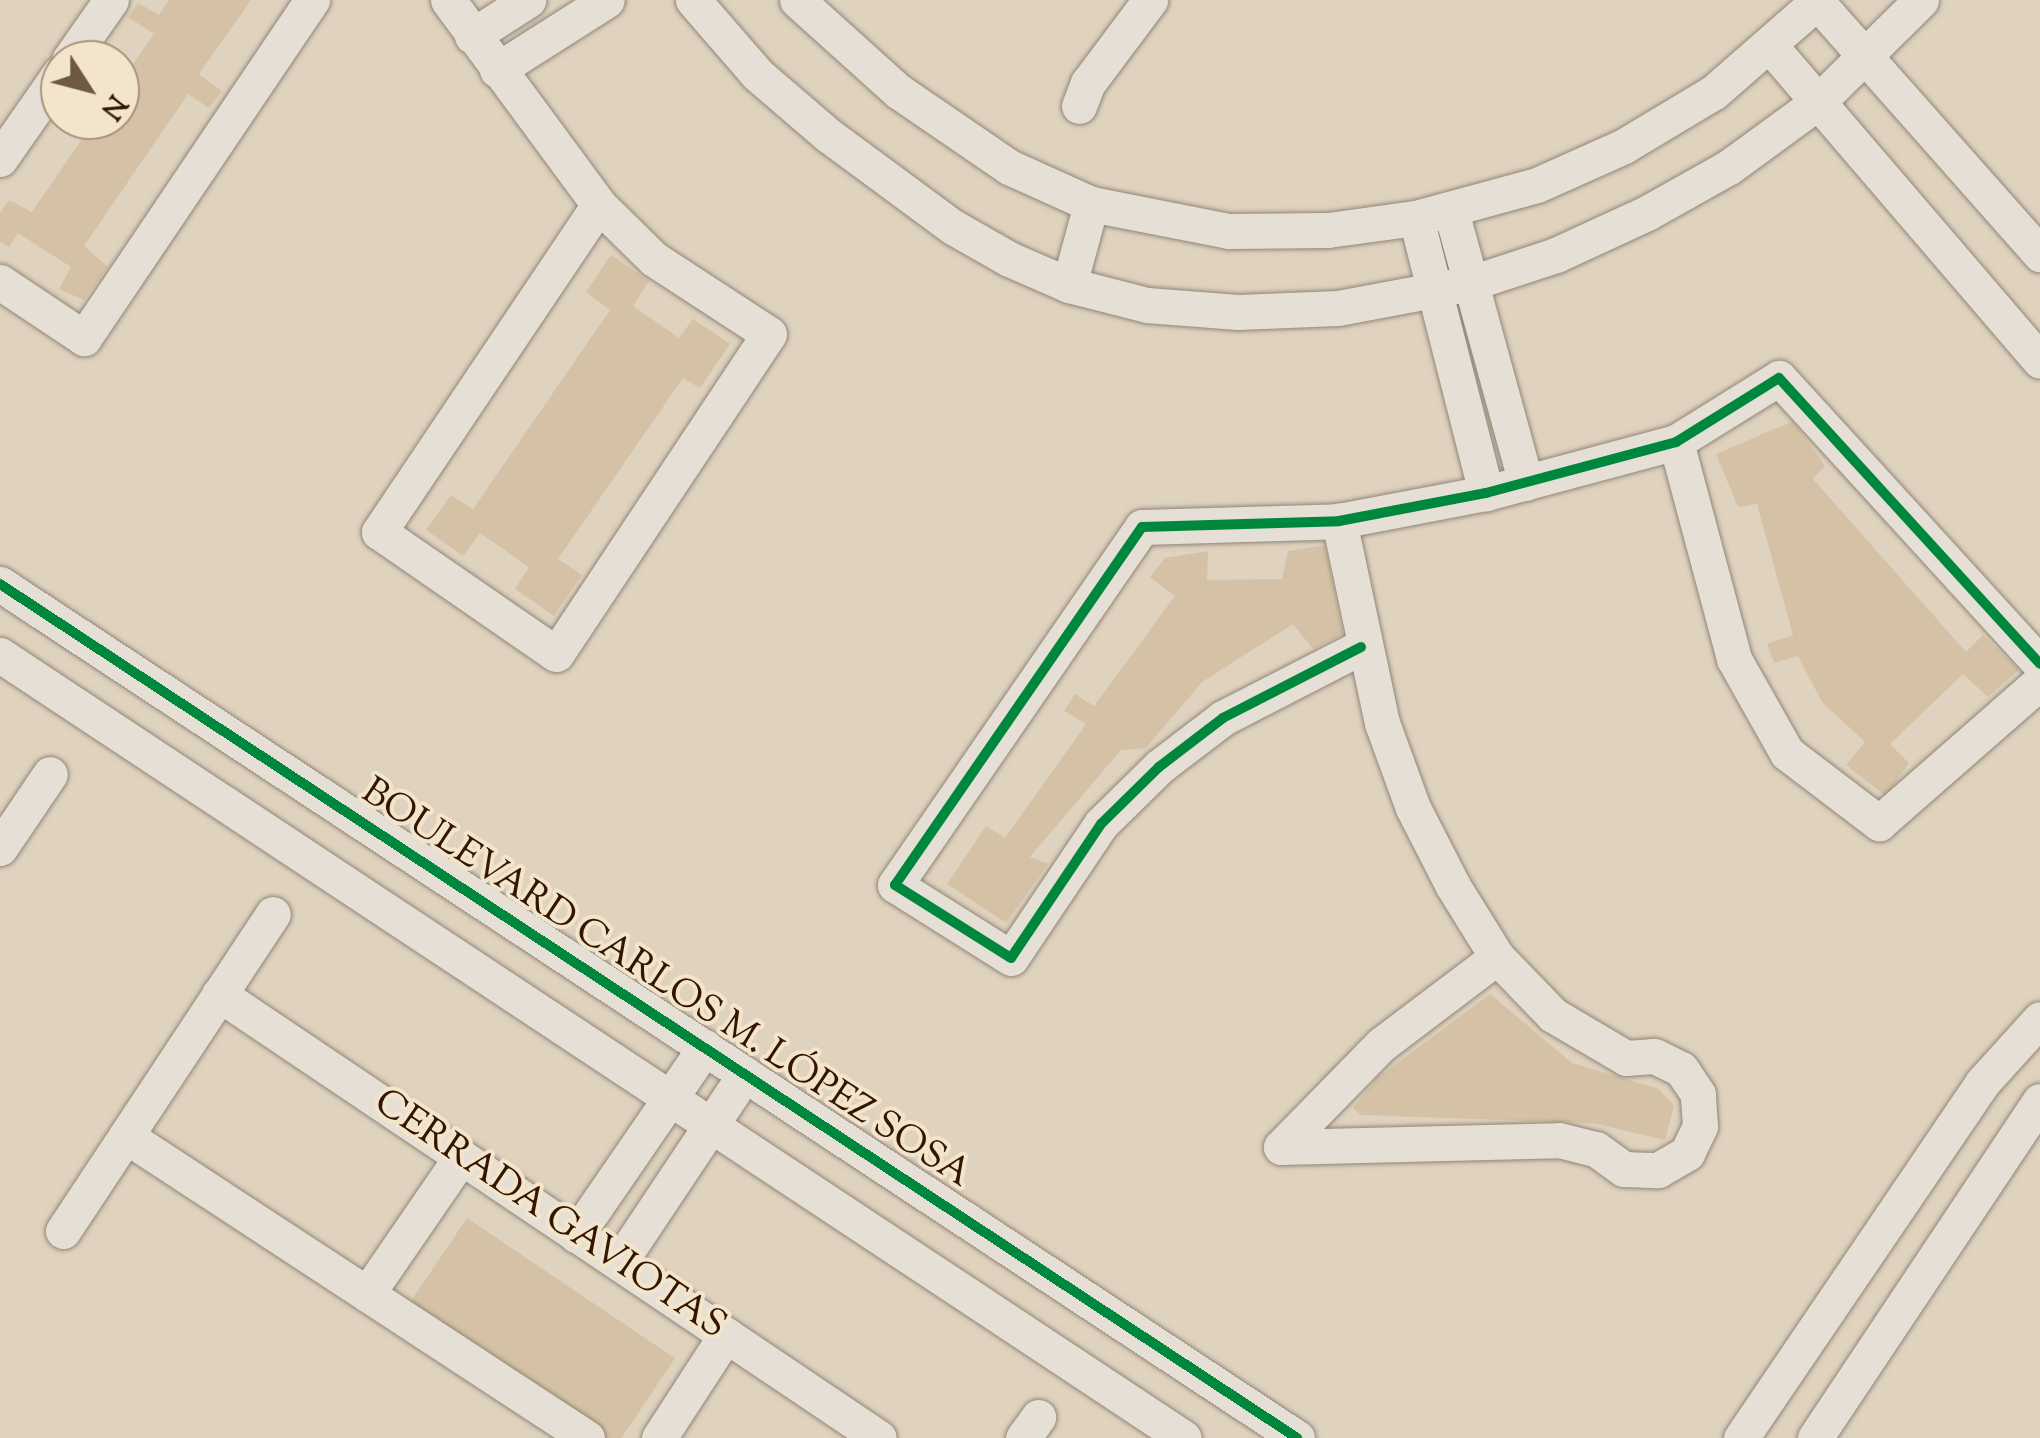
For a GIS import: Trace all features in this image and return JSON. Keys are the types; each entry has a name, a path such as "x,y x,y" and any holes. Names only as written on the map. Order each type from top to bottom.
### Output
{"street":[{"path":"83,40 111,0"},
{"path":"0,282 84,338 312,0"},
{"path":"448,0 599,205 654,259 769,334 556,654 379,532 599,205"},
{"path":"472,36 528,0"},
{"path":"498,70 607,0"},
{"path":"693,0 757,74 856,156 953,227 1069,284 1146,305 1238,312 1338,308 1435,291 1556,255 1647,213 1729,167 1818,102 1921,0"},
{"path":"798,0 898,92 1009,166 1092,204 1229,231 1328,230 1416,218 1536,185 1624,146 1771,47 1818,1 2040,254"},
{"path":"1079,106 1088,83 1150,0"},
{"path":"1771,47 2040,361"},
{"path":"0,159 40,102"},
{"path":"1069,284 1092,204"},
{"path":"1451,211 1526,482"},
{"path":"1416,218 1486,493"},
{"path":"1361,647 1224,718 1159,767 1101,824 1052,888 1011,958 895,885 1142,528 1338,521 1486,493 1676,442 1779,378 2040,664"},
{"path":"1676,442 1734,659 1787,753 1879,823 2040,682"},
{"path":"1338,521 1361,647 1413,808 1497,957 1553,1016 1588,1039 1626,1058 1654,1056 1681,1069 1698,1094 1700,1126 1686,1153 1658,1170 1624,1169 1596,1149 1560,1140 1282,1147 1382,1044 1497,957"},
{"name":"BOULEVARD CARLOS M. LÓPEZ SOSA","path":"0,584 1297,1438"},
{"path":"0,655 1184,1438"},
{"path":"0,848 50,774"},
{"path":"63,1232 273,914"},
{"name":"CERRADA GAVIOTAS","path":"220,994 879,1438"},
{"path":"1741,1438 1982,1083 2040,1019"},
{"path":"576,1235 705,1047"},
{"path":"618,1263 745,1074"},
{"path":"1815,1438 2040,1100"},
{"path":"126,1136 586,1438"},
{"path":"367,1294 461,1157"},
{"path":"659,1438 726,1336"}],"shaded area":[{"path":"169,0 251,0 199,74 222,91 209,108 188,94 84,246 108,267 84,300 59,289 71,267 18,233 9,247 0,242 0,213 9,200 32,212 81,140 140,140 140,54 154,34 128,17 138,3 159,15"},
{"path":"611,255 649,281 633,306 679,338 693,319 730,344 700,388 683,378 558,559 582,575 554,616 515,589 529,567 480,533 463,556 426,530 451,495 473,509 610,310 586,292"},
{"path":"1793,421 1825,466 1813,479 1966,652 1983,635 2019,670 1988,697 1963,674 1890,744 1909,763 1886,796 1846,765 1865,742 1822,702 1798,656 1774,663 1767,644 1793,635 1757,504 1738,507 1716,454"},
{"path":"1325,545 1343,634 1313,649 1293,624 1202,682 1146,748 1121,750 1030,857 1048,864 1006,923 947,884 986,826 1005,838 1086,724 1064,711 1075,694 1094,706 1175,596 1150,577 1165,558 1208,551 1207,580 1282,579 1288,551"},
{"path":"1490,994 1572,1063 1659,1089 1674,1106 1665,1140 1592,1123 1361,1115 1353,1108 1377,1078"},
{"path":"467,1218 675,1358 621,1438 605,1438 408,1305"}],"cycle path":[{"path":"1361,647 1223,718 1159,767 1101,824 1011,958 895,885 1142,527 1339,521 1486,493 1676,442 1779,378 2040,664"},
{"path":"0,584 1297,1438"}]}
